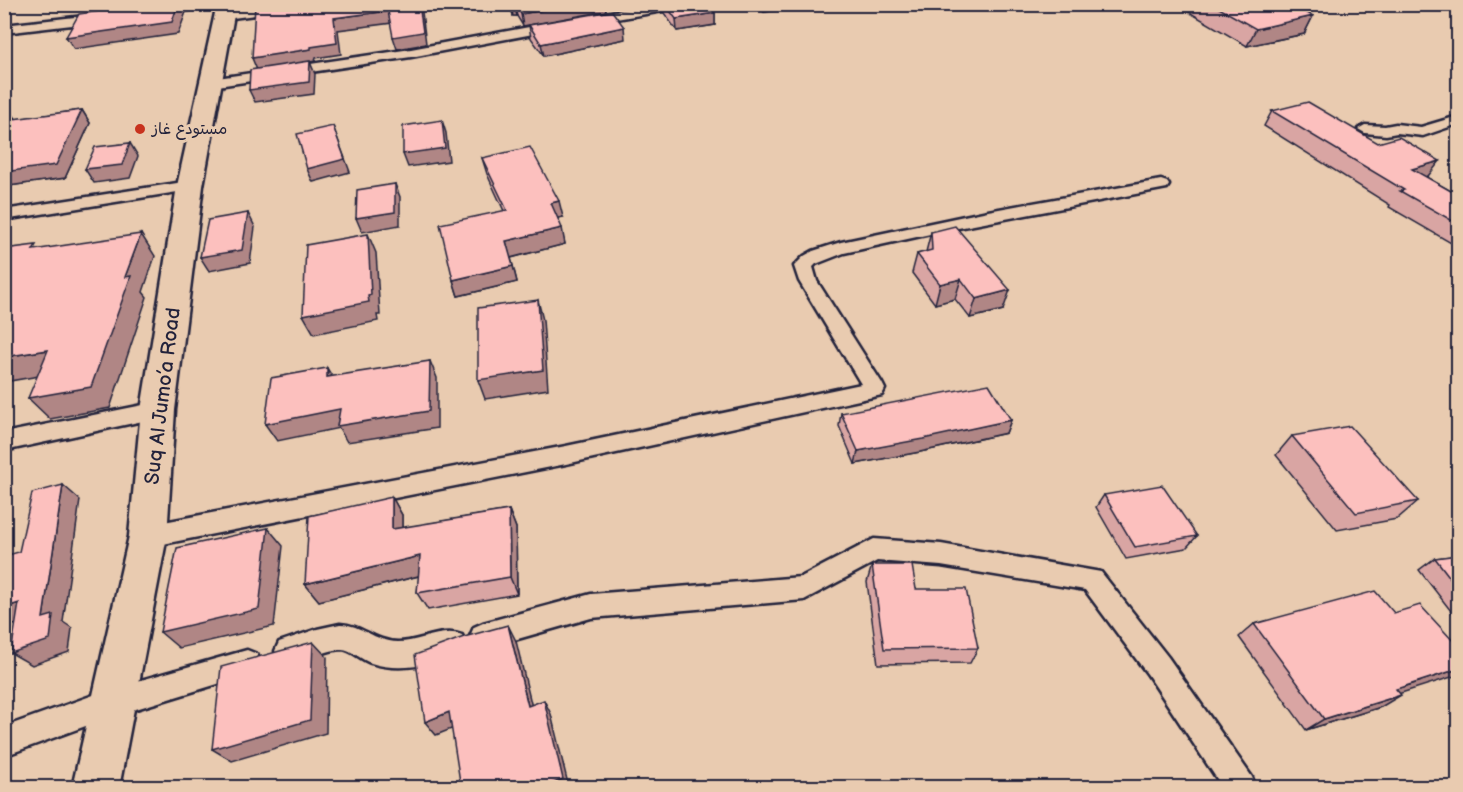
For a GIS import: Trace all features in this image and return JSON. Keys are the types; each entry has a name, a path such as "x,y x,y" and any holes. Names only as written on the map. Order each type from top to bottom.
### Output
{"main road":[{"name":"Suq Al Jumo’a Road","path":"95,788 148,536 158,410 190,186 211,83 217,8"}],"street":[{"path":"142,13 306,4"},
{"path":"211,83 411,53 681,4"},
{"path":"4,29 118,16"},
{"path":"4,35 36,27"},
{"path":"1365,129 1386,131 1396,128 1423,132 1434,126 1458,120"},
{"path":"148,536 566,455 875,389 808,281 803,266 808,260 831,252 961,221 1161,185"},
{"path":"4,215 190,186"},
{"path":"4,442 158,410"},
{"path":"4,742 113,702 333,638 348,636 367,648 388,656 413,654 591,606 804,588 874,550 930,554 1092,580 1158,666 1241,788"}],"building":[{"path":"151,4 178,4 172,22 66,37 79,14"},
{"path":"419,4 423,32 393,37 388,11 334,18 337,43 252,58 255,5"},
{"path":"515,4 576,4 521,14"},
{"path":"665,4 709,4 715,13 676,19"},
{"path":"1212,4 1290,4 1313,16 1256,29"},
{"path":"612,11 624,27 541,44 529,25"},
{"path":"310,61 309,82 249,90 250,70"},
{"path":"1308,102 1378,143 1399,137 1440,161 1412,169 1458,195 1458,224 1400,191 1404,190 1272,111"},
{"path":"82,110 56,165 4,172 4,162 11,152 4,152 4,113 11,112 5,120"},
{"path":"442,120 445,148 403,154 403,126"},
{"path":"333,126 345,159 307,169 297,134"},
{"path":"130,143 122,165 85,169 95,147"},
{"path":"530,147 559,201 551,203 562,228 506,241 513,266 453,280 440,224 507,210 482,158"},
{"path":"395,184 395,212 356,218 357,190"},
{"path":"248,213 242,250 200,257 208,220"},
{"path":"955,226 1010,290 976,299 961,279 940,284 917,254 932,250 931,232"},
{"path":"141,234 125,277 131,276 91,387 28,398 48,350 4,357 4,249 36,245 33,250"},
{"path":"368,234 371,295 368,296 369,302 303,315 306,245"},
{"path":"538,300 543,370 478,380 478,308"},
{"path":"430,361 429,411 337,426 340,409 265,424 271,378 327,368 327,377"},
{"path":"989,384 1011,420 858,451 841,413"},
{"path":"1350,426 1418,501 1356,513 1292,436"},
{"path":"63,485 43,618 53,615 50,640 11,653 19,603 4,608 4,556 19,552 32,493"},
{"path":"1162,485 1197,536 1135,547 1104,495"},
{"path":"392,497 392,529 509,510 510,577 417,593 420,556 305,584 309,516"},
{"path":"268,528 259,609 160,632 177,548"},
{"path":"1458,555 1458,588 1435,558"},
{"path":"872,565 912,565 916,589 966,589 978,648 884,649"},
{"path":"1375,591 1394,613 1420,605 1455,643 1458,643 1458,669 1396,689 1401,695 1324,719 1254,624"},
{"path":"508,625 528,706 544,700 563,779 542,788 461,788 449,712 425,722 415,655 464,637"},
{"path":"313,642 310,720 212,749 221,667"}],"place":[{"name":"مستودع غاز","path":"140,129"}]}
